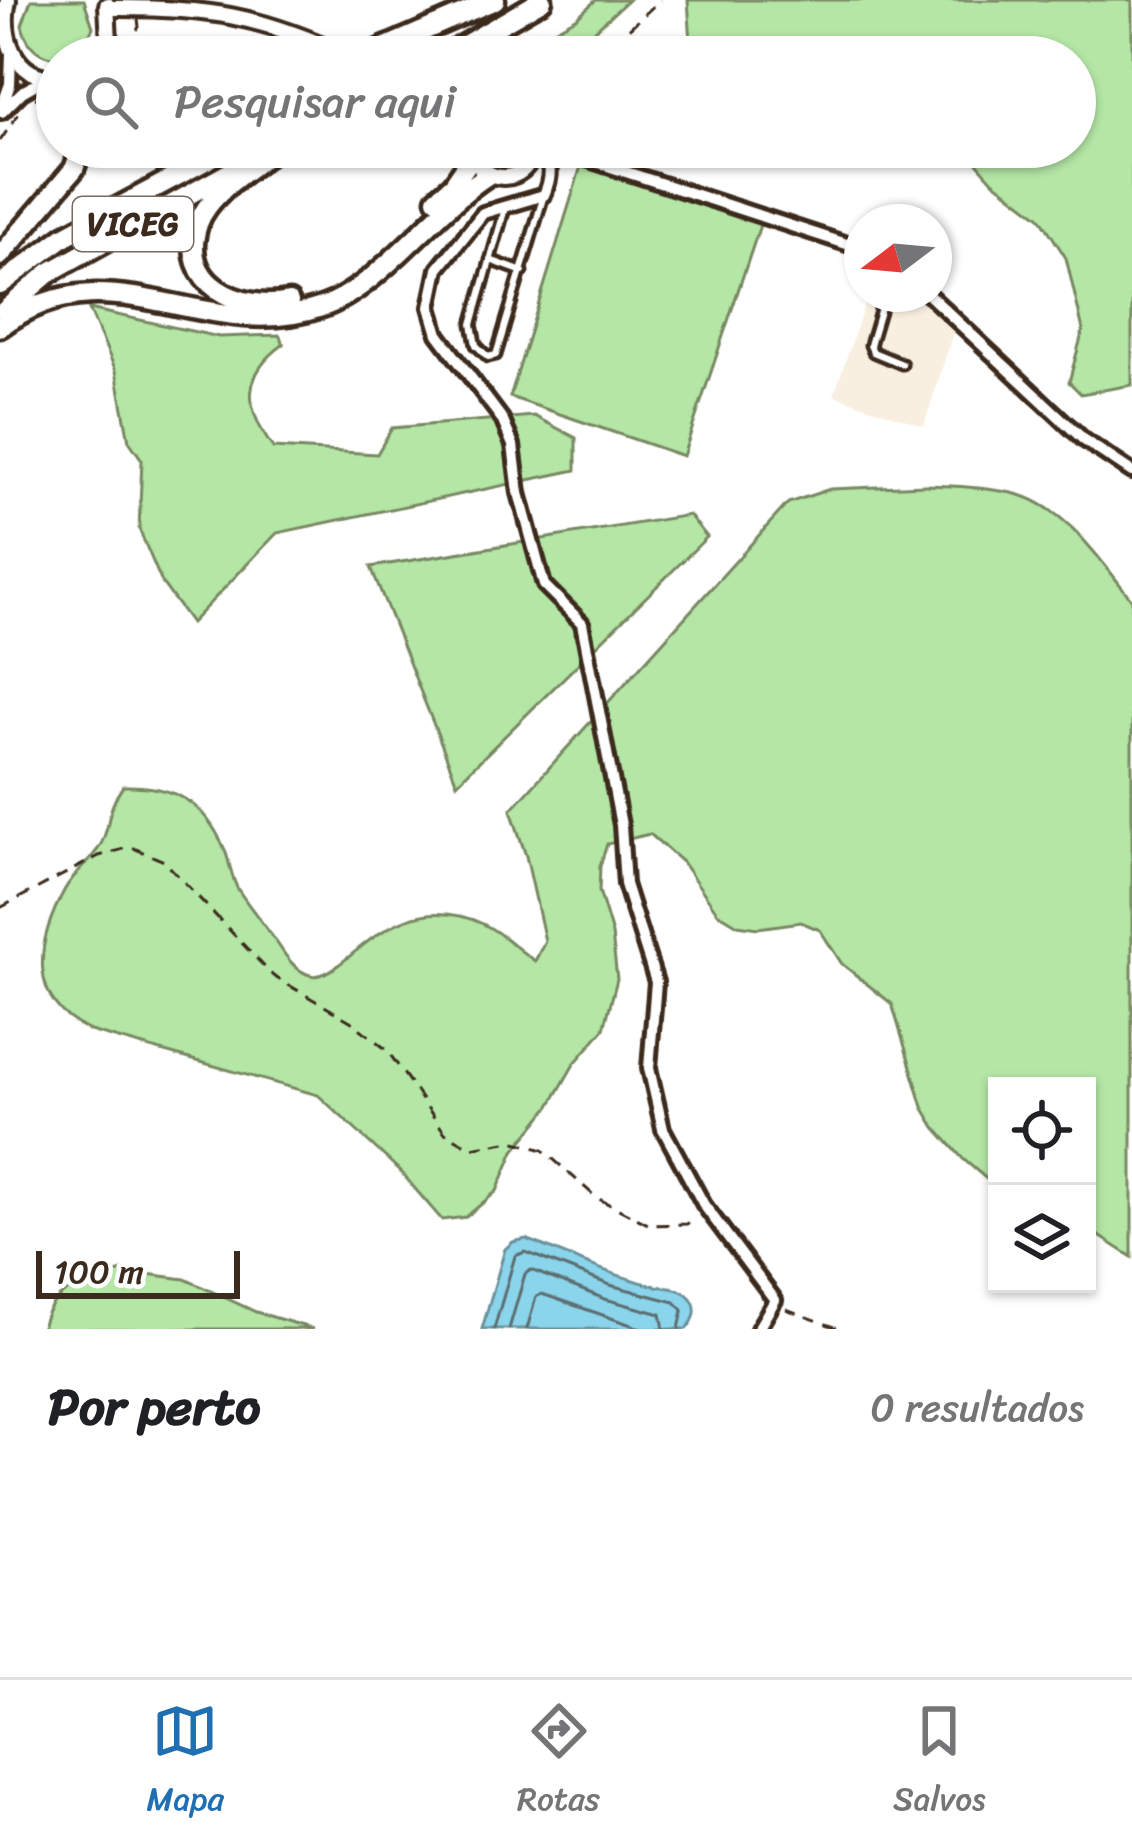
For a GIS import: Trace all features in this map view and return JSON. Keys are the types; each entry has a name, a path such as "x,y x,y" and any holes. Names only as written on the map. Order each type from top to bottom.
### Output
{"highway":[{"path":"413,36 498,0"},
{"path":"435,36 498,0"},
{"path":"480,36 542,0"},
{"path":"0,256 74,168"},
{"name":"VICEG","path":"0,284 65,236 192,168"},
{"name":"VICEG","path":"0,314 50,272 238,168"},
{"path":"251,168 214,199 198,224 195,258 212,287 234,302 273,305 318,296 352,276 454,185 463,168"},
{"path":"0,327 27,306 60,295 100,291 228,316 273,317 323,307 357,288 488,175"}],"street":[{"path":"0,113 10,84 2,21 8,0"},
{"path":"109,36 107,4 136,8 179,4 249,17 299,36"},
{"path":"5,44 36,66"},
{"path":"0,113 36,85"},
{"path":"483,168 488,175 518,175 524,168"},
{"path":"545,168 550,180 544,195 483,213 461,237 438,269 430,307 438,334 502,419 513,445 519,493 544,586 582,623 621,825 626,884 656,982 649,1068 663,1129 704,1205 776,1300 758,1329"},
{"path":"614,168 844,243"},
{"path":"947,312 1084,440 1132,472"}],"lane":[{"path":"506,205 472,336 488,357 496,355 544,195"},
{"path":"490,260 523,272"},
{"path":"880,312 872,352 902,364"}],"path":[{"path":"621,36 660,0"},
{"path":"129,36 139,27 136,8"},
{"path":"0,141 22,109"},
{"path":"0,908 99,856 131,847 164,861 273,976 352,1022 387,1050 446,1133 471,1148 512,1141 543,1150 597,1198 650,1225 687,1224 704,1205"},
{"path":"776,1300 794,1315 840,1329"}],"shaded area":[{"path":"862,312 934,312 954,330 924,426 834,395"}],"green space":[{"path":"31,0 84,0 93,27 89,36 36,36 36,49 22,25"},
{"path":"596,0 628,0 588,36 543,36"},
{"path":"688,0 1132,0 1132,385 1081,394 1069,382 1083,330 1066,258 1040,217 982,168 1096,168 1096,36 691,36"},
{"path":"580,168 597,168 761,222 683,456 510,397"},
{"path":"89,309 219,337 279,335 284,344 260,368 252,392 256,419 273,448 377,454 392,428 534,416 576,438 576,470 277,533 191,623 162,583 139,529 142,460 129,441 116,371"},
{"path":"925,485 980,488 1031,499 1080,536 1132,600 1132,1257 1096,1234 1096,1077 988,1077 988,1180 963,1159 923,1107 892,1004 842,964 820,930 801,922 758,928 738,925 718,913 682,862 650,834 607,844 600,866 599,891 612,934 617,979 604,1029 514,1151 497,1191 466,1217 442,1220 398,1169 318,1095 90,1031 55,1004 43,969 48,929 65,889 100,846 123,786 172,793 207,818 239,891 287,957 305,973 323,974 374,937 421,915 450,914 483,924 535,961 545,941 511,810 788,503 830,489"},
{"path":"689,515 707,537 457,783 371,567"},
{"path":"123,1271 185,1279 256,1312 313,1329 42,1329 61,1295 84,1282"}],"water":[{"path":"526,1239 620,1276 681,1291 694,1304 692,1321 686,1329 482,1329 505,1249"}]}
